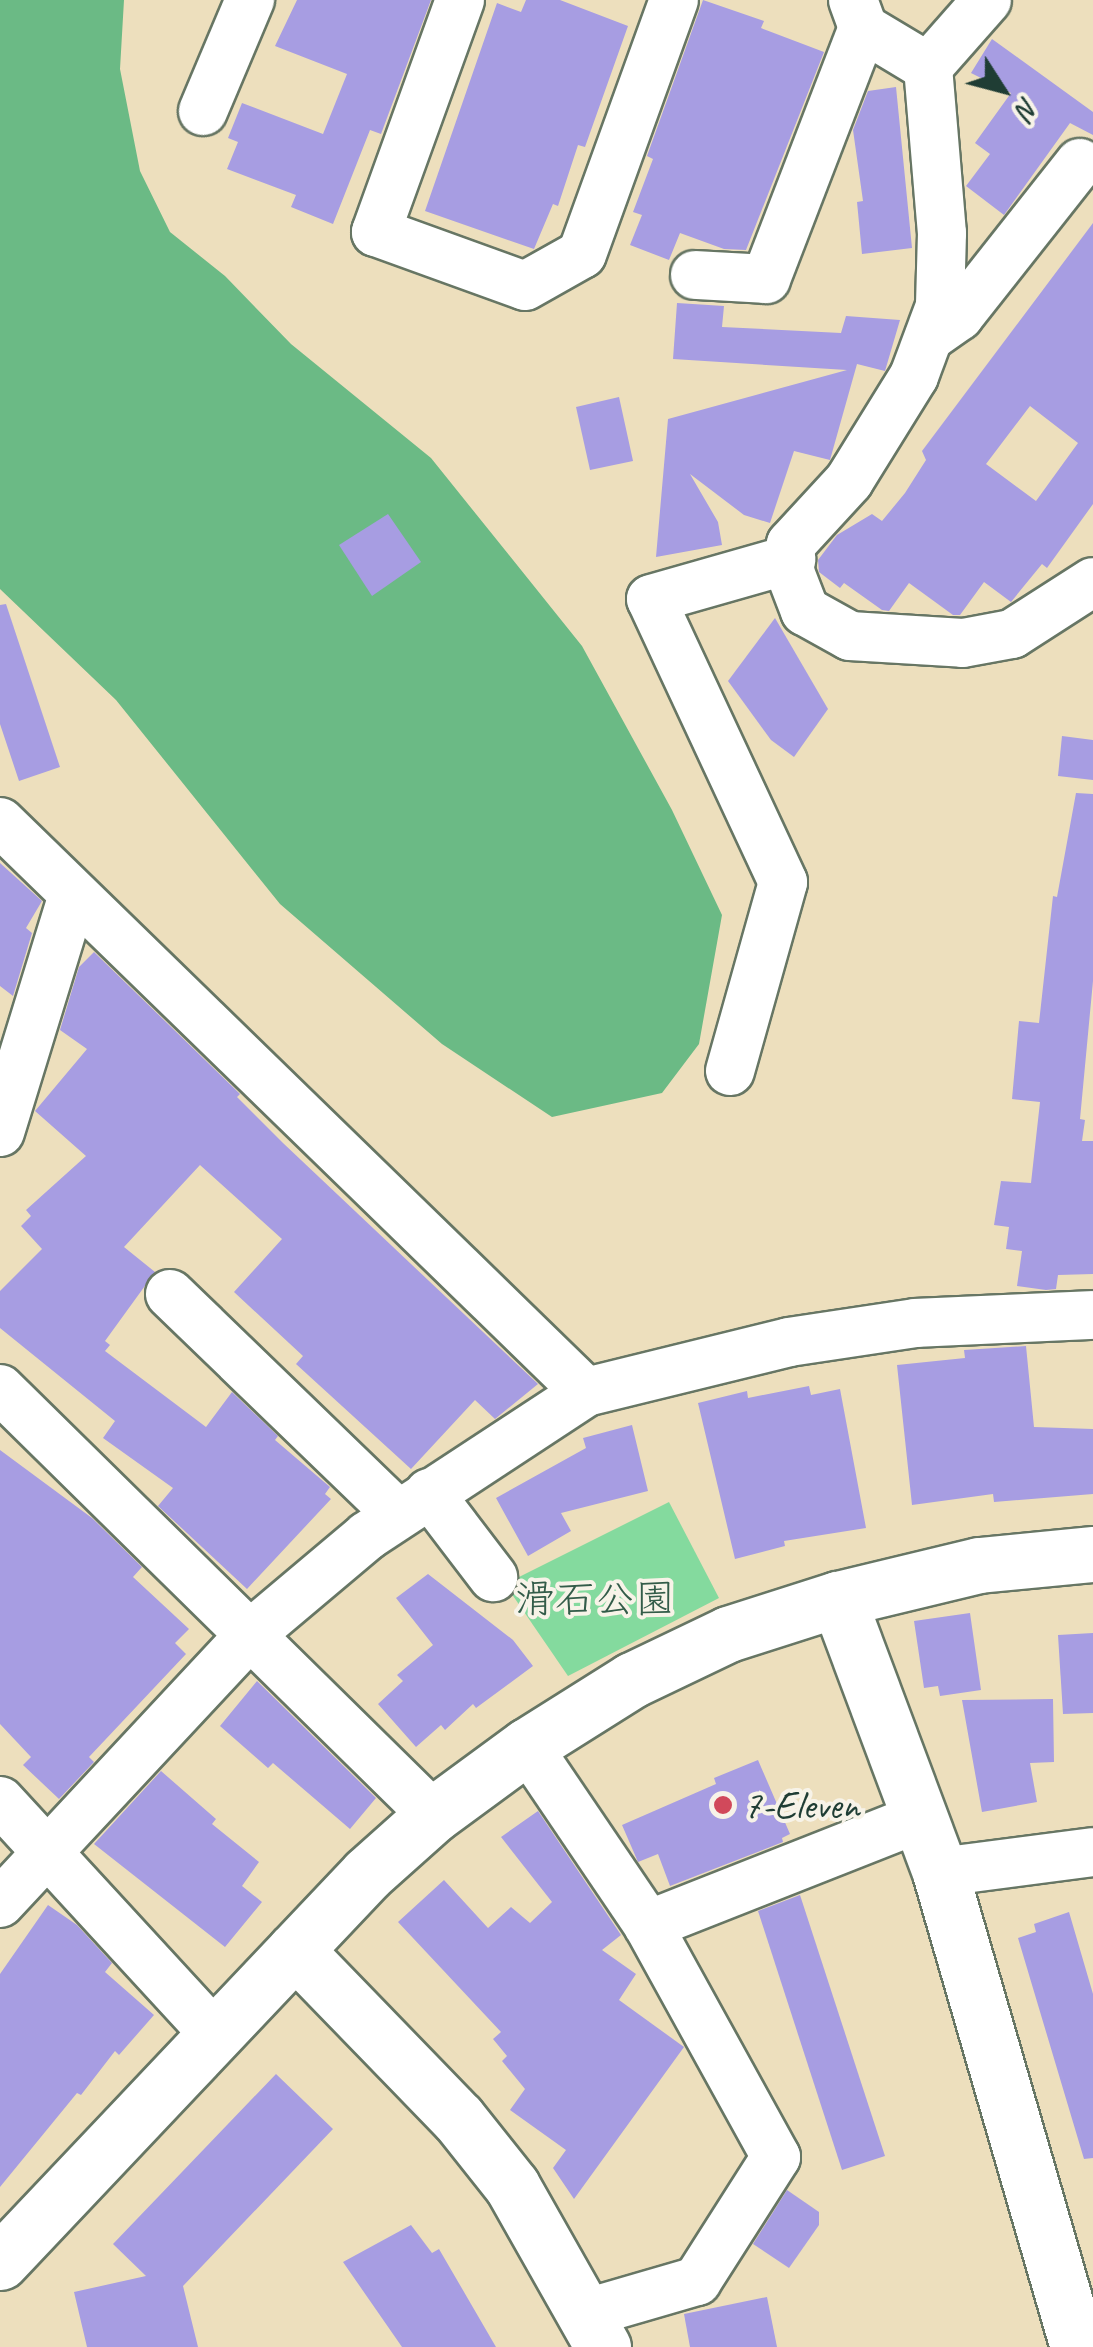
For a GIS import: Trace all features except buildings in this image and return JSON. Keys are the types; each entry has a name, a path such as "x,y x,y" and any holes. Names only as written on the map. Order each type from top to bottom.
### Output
{"street":[{"path":"203,111 250,0"},
{"path":"460,0 376,232 525,286 582,254 674,0"},
{"path":"987,0 928,67 942,233 940,306 914,376 849,481 790,544 790,572 806,612 850,636 963,643 1012,634 1093,582"},
{"path":"695,275 766,279 858,14 928,67"},
{"path":"929,337 958,316 1080,163"},
{"path":"730,1072 783,882 651,599 791,559"},
{"path":"0,822 586,1392"},
{"path":"3,1112 73,894"},
{"path":"170,1294 494,1576"},
{"path":"0,1903 252,1633 413,1504 586,1392 789,1342 916,1323 1093,1315"},
{"path":"0,1389 433,1815"},
{"path":"0,2262 367,1874 433,1815 527,1746 632,1680 728,1634 838,1599 978,1565 1093,1554"},
{"path":"838,1599 940,1872 1082,2338"},
{"path":"294,1950 469,2132 512,2186 595,2330 697,2280 776,2157 648,1925 527,1746"},
{"path":"0,1801 215,2035"},
{"path":"648,1925 920,1818"},
{"path":"940,1872 1093,1852"}],"green space":[{"path":"0,0 124,0 120,69 140,171 170,232 225,276 291,344 431,458 582,646 672,810 722,915 699,1044 662,1093 552,1117 442,1044 280,904 116,700 0,589"},
{"name":"滑石公園","path":"669,1502 719,1598 568,1676 505,1584"}],"place":[{"name":"7-Eleven","path":"723,1805"}]}
